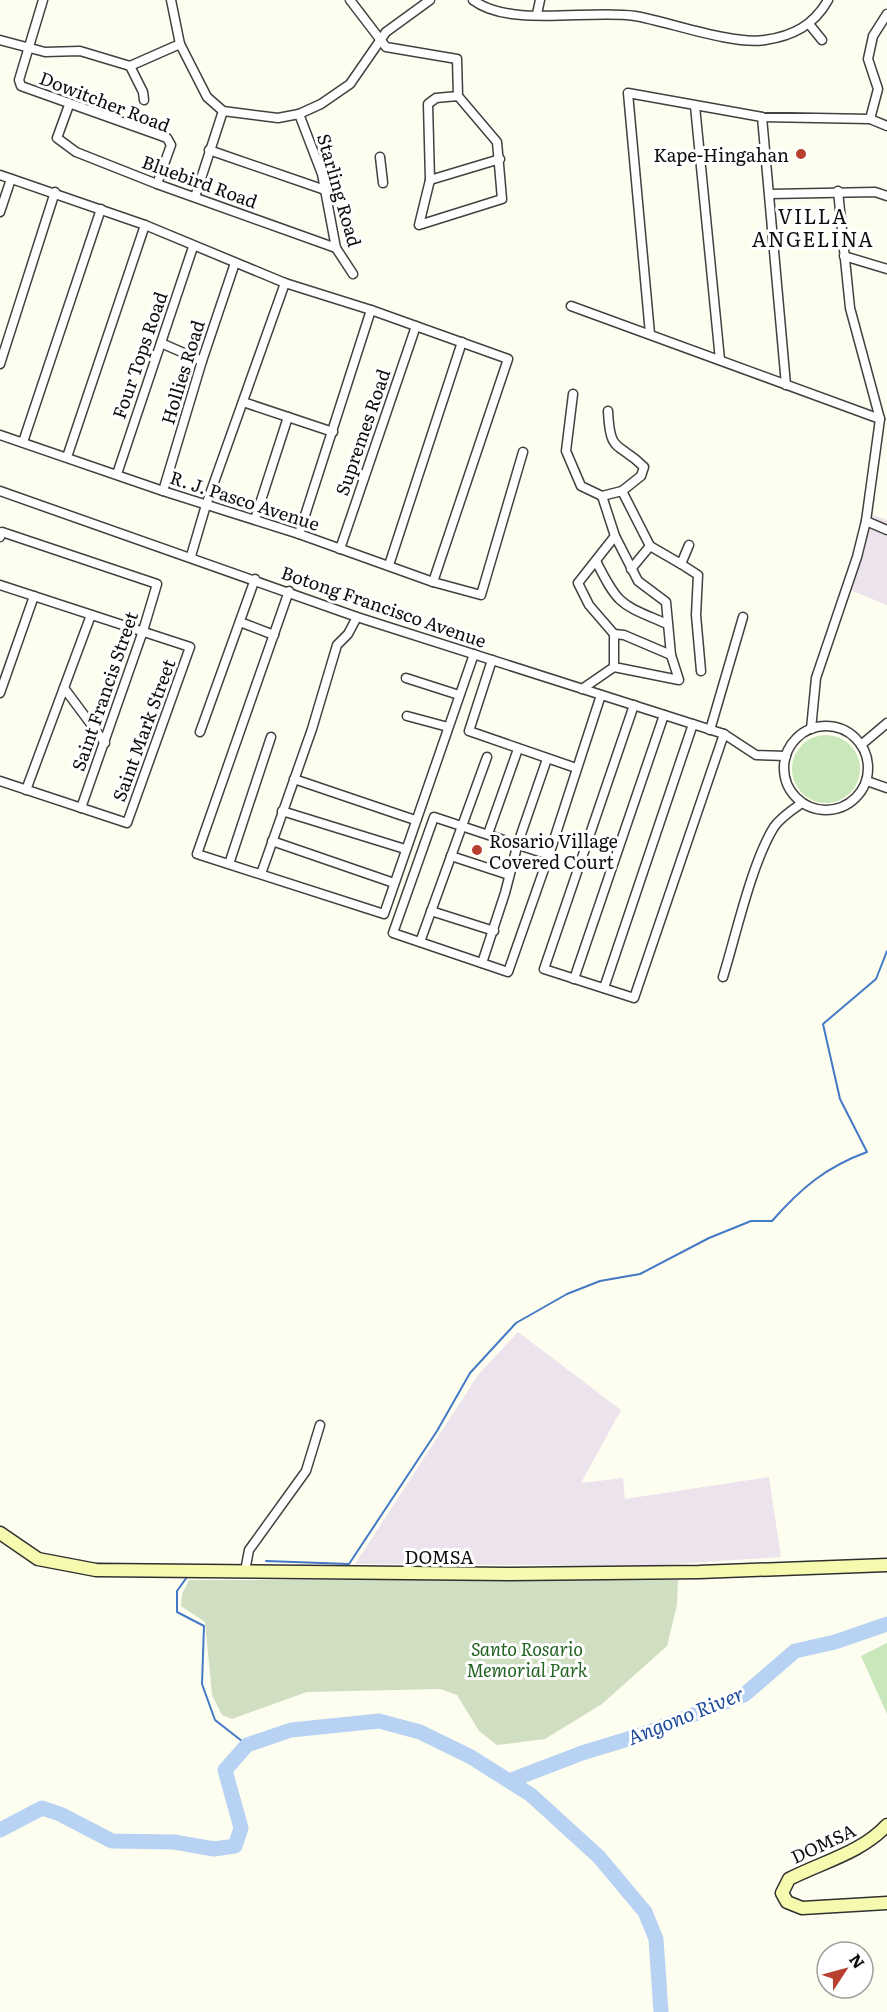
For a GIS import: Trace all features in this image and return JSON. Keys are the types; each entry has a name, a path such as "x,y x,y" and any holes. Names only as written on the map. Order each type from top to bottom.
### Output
{"main road":[{"name":"DOMSA","path":"0,1533 28,1554 67,1566 148,1572 628,1573 887,1565"},
{"name":"DOMSA","path":"887,1825 871,1840 789,1879 782,1893 787,1902 802,1908 887,1903"}],"street":[{"path":"28,49 43,0"},
{"path":"171,0 180,44 207,97 223,111 278,118 299,114 321,104 350,84 386,32 430,0"},
{"path":"350,0 379,41 386,47 458,59 458,96 489,129 497,142 502,199 419,225 430,180 428,104 436,98 458,96"},
{"path":"473,0 496,13 633,16 754,41 788,36 809,24 828,0"},
{"path":"537,14 540,0"},
{"path":"870,119 878,89 868,58 873,36 887,14"},
{"path":"809,24 822,40"},
{"path":"0,40 45,52 80,51 130,66 180,44"},
{"name":"Dowitcher Road","path":"28,49 19,80 21,86 167,138 171,145 158,184"},
{"path":"130,66 143,92 144,100"},
{"path":"651,334 628,93 762,117 870,119 887,126"},
{"name":"Bluebird Road","path":"69,105 57,138 76,152 336,248"},
{"path":"695,106 720,360"},
{"path":"195,197 223,111"},
{"name":"Starling Road","path":"299,114 316,155 336,248 353,274"},
{"path":"762,117 786,385"},
{"path":"209,150 325,190"},
{"path":"380,157 382,183"},
{"path":"430,180 500,159"},
{"path":"0,175 55,192 145,225 193,247 285,283 370,310 508,359 433,582"},
{"path":"0,212 11,179"},
{"path":"770,194 838,191 875,192 887,196"},
{"path":"811,729 816,678 857,557 866,521 884,417 850,308 838,191"},
{"path":"0,364 55,192"},
{"path":"23,442 101,209"},
{"path":"66,457 145,225"},
{"name":"Four Tops Road","path":"117,474 193,247"},
{"path":"844,256 887,269"},
{"name":"Hollies Road","path":"163,491 202,361 235,263"},
{"path":"191,556 206,505 285,283"},
{"path":"571,306 786,385 884,417"},
{"path":"300,534 370,310"},
{"name":"Supremes Road","path":"340,549 416,326"},
{"path":"161,342 202,361"},
{"path":"389,566 462,342"},
{"path":"573,394 566,450 581,486 602,496 622,491 641,476 644,467 620,450 609,438 608,411"},
{"path":"243,402 333,432"},
{"path":"255,519 288,417"},
{"name":"R. J. Pasco Avenue","path":"0,435 163,491 300,534 433,582 481,595 524,452"},
{"name":"Botong Francisco Avenue","path":"0,491 191,556 357,617 710,729 724,734 756,755 786,756"},
{"path":"622,491 650,546 698,575 696,615 701,671"},
{"path":"582,689 614,667 679,680 671,655 666,602 638,581 615,536 602,496"},
{"path":"866,521 887,530"},
{"name":"Saint Francis Street","path":"1,534 157,584 143,632 81,808"},
{"path":"614,667 614,634 589,605 578,583 615,536"},
{"path":"681,564 689,545"},
{"path":"631,569 650,546"},
{"path":"596,561 612,594 623,605 667,624"},
{"path":"200,732 255,579"},
{"path":"0,585 143,632"},
{"path":"289,591 197,854 384,914 474,654"},
{"path":"0,693 34,596"},
{"path":"26,790 91,615"},
{"path":"261,874 337,645 348,634 357,617"},
{"path":"710,729 743,617"},
{"path":"240,622 274,635"},
{"name":"Saint Mark Street","path":"81,808 127,823 190,647 143,632"},
{"path":"614,634 624,634 671,655"},
{"path":"492,660 470,731 576,768"},
{"path":"406,678 459,695"},
{"path":"64,688 105,743"},
{"path":"549,855 434,817 393,933 508,972 549,855 600,695"},
{"path":"634,705 544,969 574,979 634,998 724,734"},
{"path":"574,979 664,715"},
{"path":"407,716 448,727"},
{"path":"861,745 887,723"},
{"path":"604,988 693,724"},
{"path":"831,726 848,732 861,745 868,762 867,781 859,795 842,808 822,811 802,803 788,786 784,771 786,756 794,741 811,729 831,726"},
{"path":"229,864 271,737"},
{"path":"488,834 518,749"},
{"path":"420,942 487,757"},
{"path":"482,963 494,931 518,843 547,759"},
{"path":"294,779 415,820"},
{"path":"0,781 81,808"},
{"path":"867,781 887,788"},
{"path":"723,977 759,860 769,838 786,814 802,803"},
{"path":"282,812 405,849"},
{"path":"272,841 394,883"},
{"path":"451,856 509,875"},
{"path":"431,911 494,931"},
{"path":"245,1571 249,1550 306,1471 320,1425"}],"shaded area":[{"path":"873,515 887,520 887,605 850,590"},
{"path":"518,1332 621,1410 581,1483 623,1478 625,1499 769,1477 781,1557 643,1566 355,1564 478,1375"}],"green space":[{"path":"819,735 833,735 845,740 855,750 860,769 855,788 845,798 833,803 819,803 807,798 797,788 792,776 792,762 797,750 807,740"},
{"name":"Santo Rosario Memorial Park","path":"189,1580 678,1580 677,1605 667,1646 602,1704 545,1739 497,1745 479,1731 457,1695 440,1689 307,1692 232,1719 222,1715 212,1695 205,1622 181,1606 182,1594"},
{"path":"887,1643 887,1714 861,1656"}],"waterway":[{"path":"266,1561 349,1564 437,1431 470,1373 516,1323 567,1294 600,1281 640,1274 709,1238 751,1221 772,1221 793,1198 815,1180 839,1164 867,1152 840,1099 823,1024 876,979 887,951"},
{"path":"187,1577 177,1591 177,1612 204,1626 202,1684 215,1720 247,1745"},
{"name":"Angono River","path":"509,1781 582,1753 641,1735 744,1695 795,1651 835,1642 887,1624"},
{"name":"Angono River","path":"0,1830 42,1808 60,1814 112,1841 174,1842 214,1849 235,1846 241,1828 225,1770 247,1745 291,1730 379,1721 420,1732 471,1757 531,1795 599,1857 645,1912 656,1939 661,2012"}],"place":[{"name":"Kape-Hingahan","path":"801,154"},
{"name":"Rosario Village Covered Court","path":"477,850"}],"district":[{"name":"VILLA ANGELINA","path":"813,226"}]}
